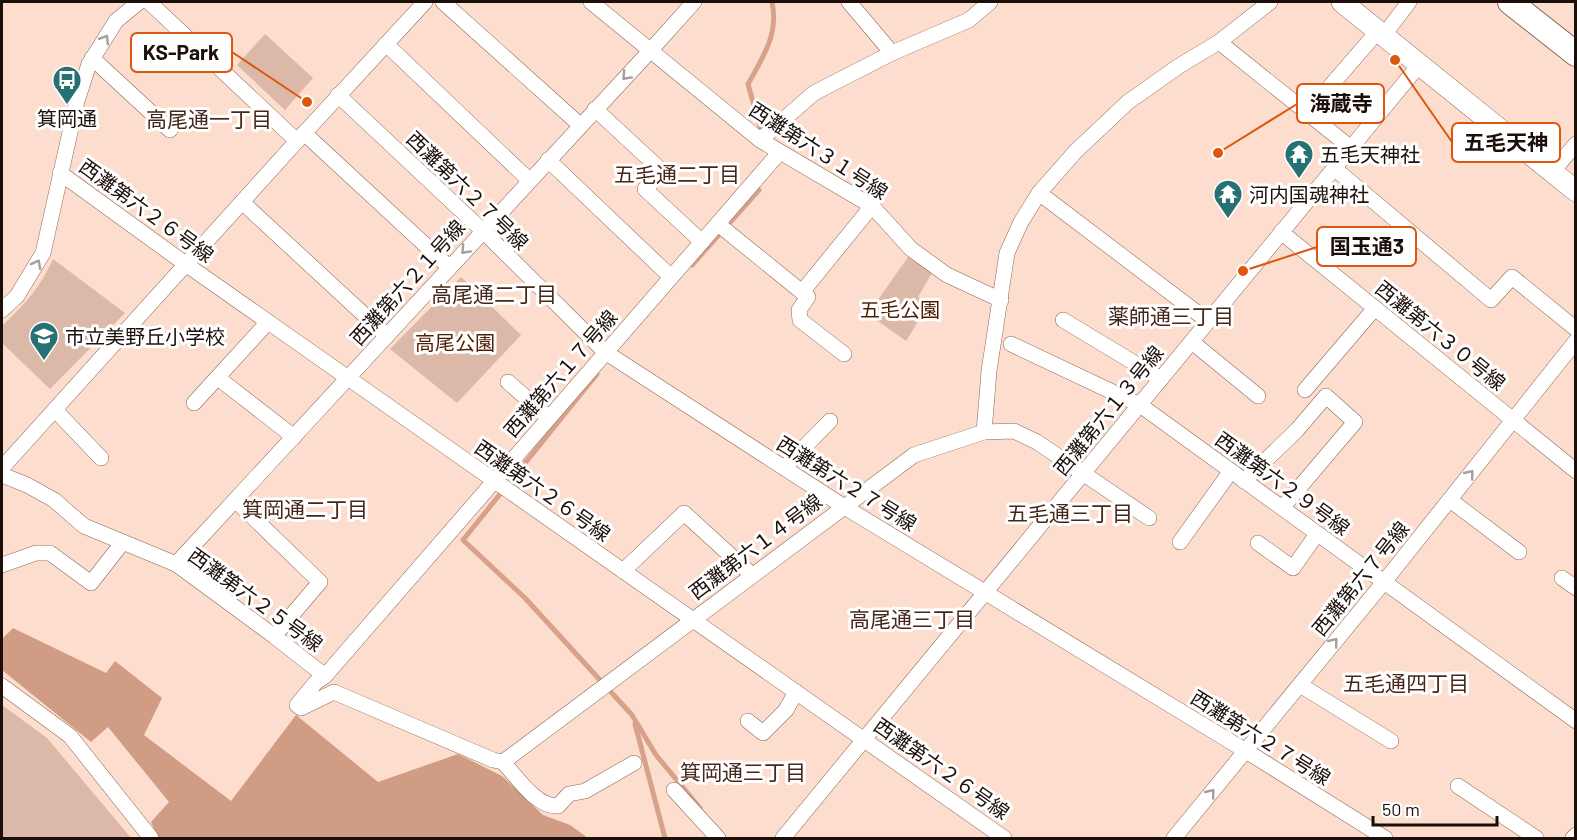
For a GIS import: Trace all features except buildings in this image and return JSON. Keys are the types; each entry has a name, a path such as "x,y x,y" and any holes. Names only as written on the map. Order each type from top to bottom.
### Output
{"main road":[{"path":"1510,2 1575,54"}],"street":[{"path":"2,310 16,296 43,253 77,101 92,58 116,21 139,2"},
{"path":"149,2 449,267"},
{"path":"2,468 338,95 426,2"},
{"path":"442,2 580,125"},
{"name":"西灘第六３１号線","path":"591,2 760,140 872,206 911,249 946,275 1001,300"},
{"name":"西灘第六２１号線","path":"176,564 694,2"},
{"path":"849,2 892,53"},
{"path":"760,140 814,93 892,53 969,20 990,2"},
{"path":"984,432 989,371 1007,253 1021,222 1039,193 1076,151 1128,102 1179,66 1219,42 1270,2"},
{"path":"1342,2 1575,191"},
{"path":"1308,112 1409,2"},
{"path":"1219,42 1351,148"},
{"path":"386,44 529,180"},
{"path":"92,58 170,130"},
{"name":"西灘第六１３号線","path":"783,838 1420,64"},
{"name":"西灘第六２７号線","path":"338,95 483,231 605,352 843,506 1246,751 1365,833 1385,838"},
{"path":"595,109 662,171 645,189 702,242"},
{"path":"1552,171 1575,144"},
{"name":"西灘第六１７号線","path":"503,762 493,760 334,692 301,708 297,705 316,682 325,676 779,153"},
{"path":"548,159 671,277"},
{"path":"1334,168 1491,300 1512,277 1575,329"},
{"name":"西灘第六２６号線","path":"60,173 187,265 1004,838"},
{"path":"1039,193 1208,321"},
{"path":"242,202 387,336"},
{"path":"802,292 872,206"},
{"path":"718,224 808,297 799,310 800,320 844,354"},
{"name":"西灘第六３０号線","path":"1281,232 1575,471"},
{"path":"1305,390 1375,308"},
{"path":"1063,320 1161,379"},
{"path":"194,403 268,322"},
{"name":"西灘第六７号線","path":"1174,838 1384,582 1575,341"},
{"path":"1192,342 1258,396"},
{"name":"西灘第六２９号線","path":"1011,344 1140,405 1575,721"},
{"path":"218,378 294,437"},
{"path":"508,382 549,418"},
{"path":"1244,481 1297,430 1326,396 1355,422 1282,508"},
{"path":"55,410 101,458"},
{"path":"784,468 830,421"},
{"name":"西灘第六１４号線","path":"503,762 914,455 984,432 1014,431 1037,442 1149,518"},
{"path":"1180,542 1231,471"},
{"name":"西灘第六２５号線","path":"2,475 27,485 54,500 84,526 176,564 325,676"},
{"path":"235,500 320,582 274,636"},
{"path":"1450,500 1519,552"},
{"path":"623,572 684,513 752,575"},
{"path":"1258,543 1293,568 1317,534"},
{"path":"2,565 36,553 50,553 91,583 123,542"},
{"path":"1562,578 1575,588"},
{"path":"1300,685 1391,741"},
{"path":"2,686 70,735 151,838"},
{"path":"748,721 763,733 786,710 796,692"},
{"path":"503,762 537,798 550,806 558,806 569,794 585,791 634,763"},
{"path":"1458,786 1536,838"},
{"path":"674,789 718,838"}],"green space":[{"path":"265,34 313,78 285,110 237,65"},
{"name":"五毛公園","path":"908,257 932,273 918,297 929,304 906,341 868,314"},
{"name":"市立美野丘小学校","path":"53,259 125,313 50,389 2,343 2,326 31,295 43,279"},
{"name":"高尾公園","path":"461,277 521,335 457,403 390,349"},
{"path":"2,705 47,738 131,838 2,838"}],"shaded area":[{"path":"13,628 106,673 115,661 162,698 144,735 231,801 296,715 378,782 458,754 502,776 543,815 570,825 588,838 158,838 151,822 169,802 108,727 91,742 2,670 2,639"}],"waterway":[{"path":"760,127 748,84 764,55 771,35 774,14 772,2"},
{"path":"692,265 759,190"},
{"path":"597,374 463,540 525,598 632,715 656,755 700,808"},
{"path":"635,724 665,838"}],"place":[{"name":"五毛天神","path":"1395,60"},
{"name":"KS-Park","path":"307,102"},
{"name":"箕岡通","path":"67,106"},
{"name":"海蔵寺","path":"1218,153"},
{"name":"五毛天神社","path":"1299,180"},
{"name":"河内国魂神社","path":"1228,220"},
{"name":"国玉通3","path":"1243,271"},
{"name":"市立美野丘小学校","path":"44,362"}],"district":[{"name":"高尾通一丁目","path":"209,118"},
{"name":"五毛通二丁目","path":"677,173"},
{"name":"高尾通二丁目","path":"494,293"},
{"name":"薬師通三丁目","path":"1171,315"},
{"name":"箕岡通二丁目","path":"305,508"},
{"name":"五毛通三丁目","path":"1070,512"},
{"name":"高尾通三丁目","path":"912,618"},
{"name":"五毛通四丁目","path":"1406,682"},
{"name":"箕岡通三丁目","path":"743,771"}]}
